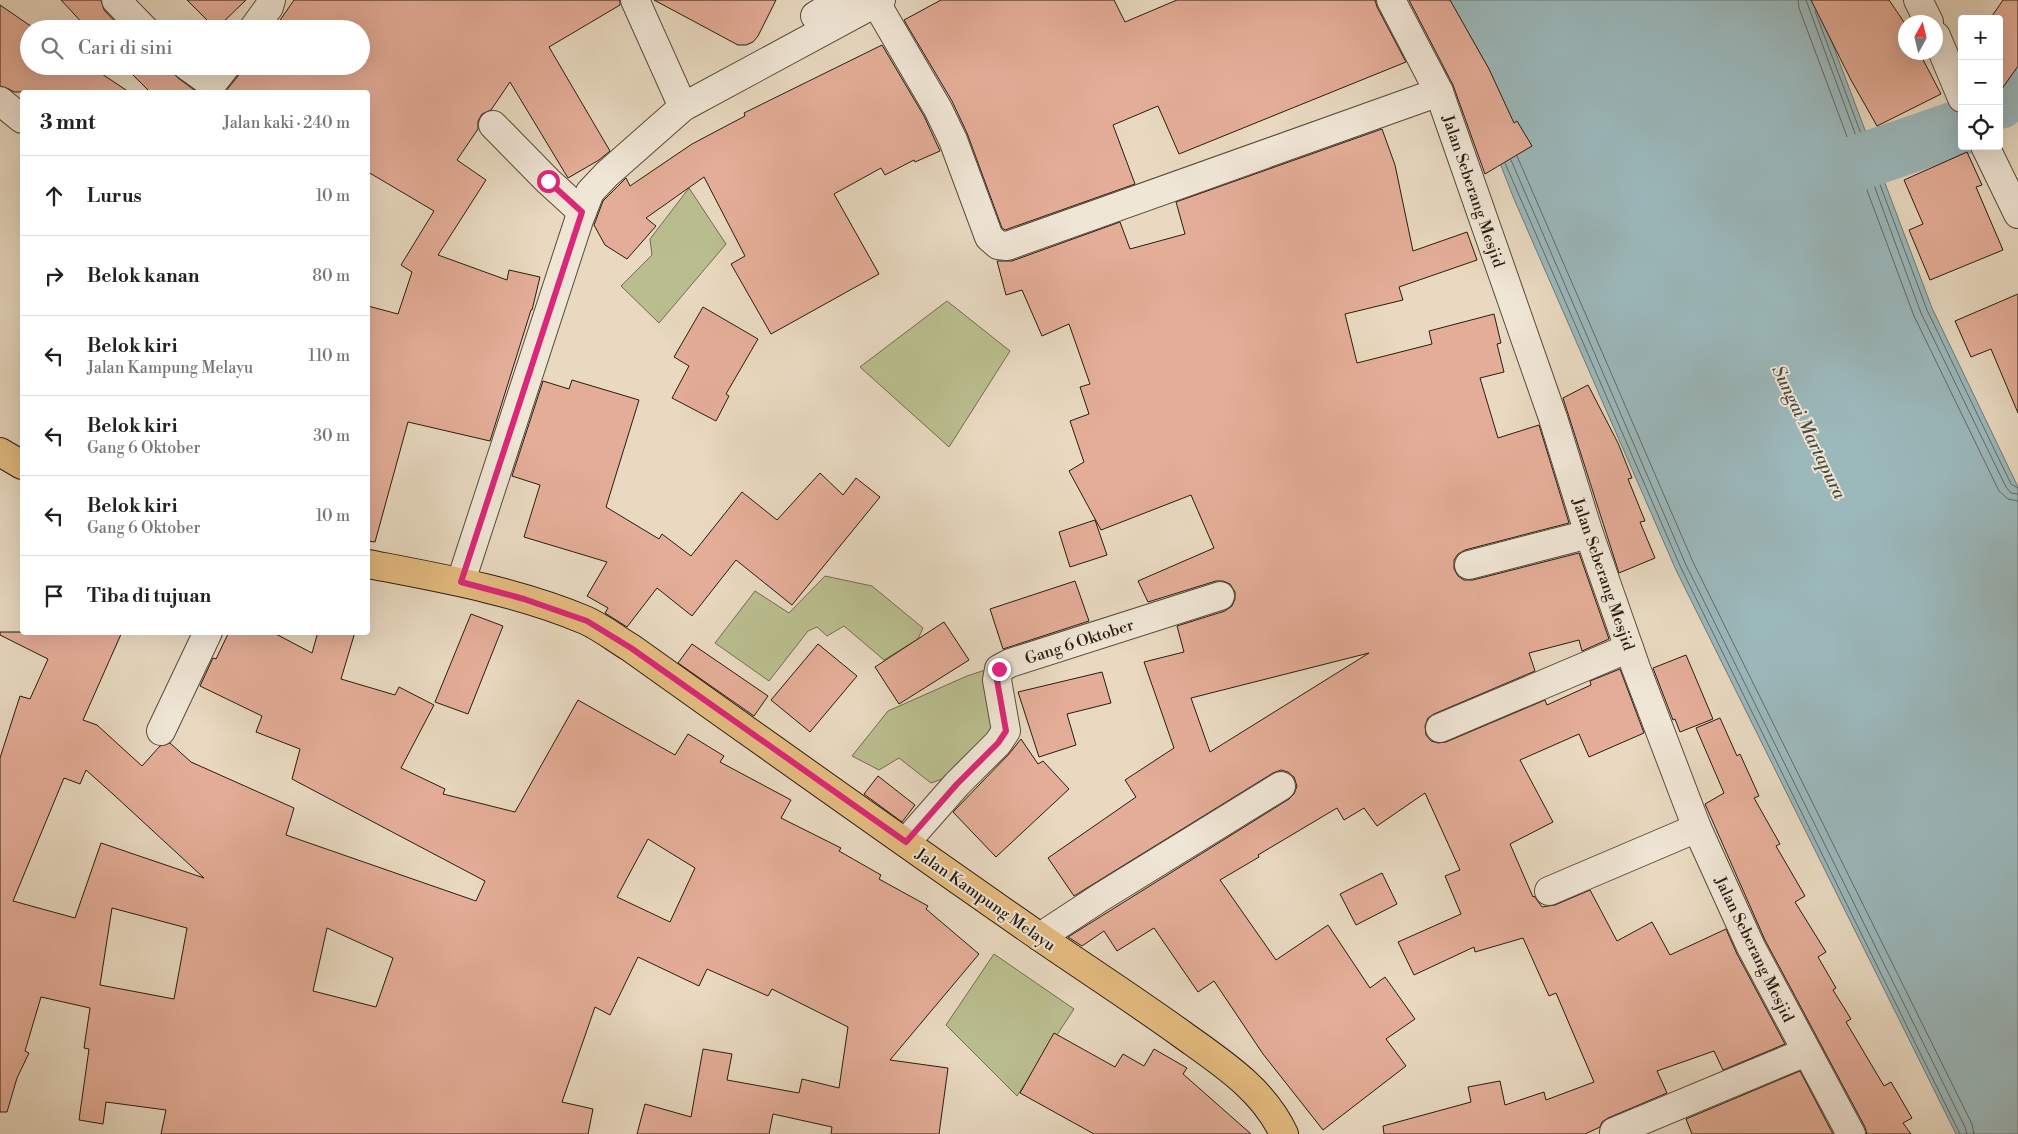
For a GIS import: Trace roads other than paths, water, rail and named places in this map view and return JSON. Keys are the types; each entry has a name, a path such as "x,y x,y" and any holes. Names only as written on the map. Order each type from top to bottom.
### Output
{"main road":[{"path":"0,452 20,464"},
{"name":"Jalan Kampung Melayu","path":"370,564 461,582 524,599 587,621 631,648 1040,937 1148,1009 1231,1070 1259,1094 1284,1134"}],"street":[{"path":"116,0 135,20"},
{"path":"260,20 269,7 271,0"},
{"path":"635,0 683,107"},
{"name":"Jalan Seberang Mesjid","path":"1391,0 1439,92 1552,418 1589,534 1629,648 1697,828 1751,948 1851,1134"},
{"path":"1918,0 1926,15"},
{"path":"461,582 590,192 606,174 683,107 860,3"},
{"path":"860,3 942,117 953,140 990,238 998,245 1007,246 1439,92"},
{"path":"815,16 860,3"},
{"path":"1943,53 1958,88"},
{"path":"204,75 215,81"},
{"path":"0,101 20,117"},
{"path":"493,125 548,181 582,212"},
{"path":"1987,150 2018,214"},
{"path":"1469,565 1589,534"},
{"name":"Gang 6 Oktober","path":"906,842 957,784 998,743 1006,731 997,680 999,669 1220,596"},
{"path":"161,731 207,635"},
{"path":"1440,728 1629,648"},
{"path":"1040,937 1281,786"},
{"path":"1549,890 1697,828"},
{"path":"1614,1132 1806,1052"}],"water":[{"name":"Sungai Martapura","path":"1436,0 1816,0 1932,308 2018,487 2018,1134 1956,1134 1676,570 1514,199"}],"waterway":[{"path":"2003,95 2018,71"},
{"path":"1802,182 1958,128"}]}
